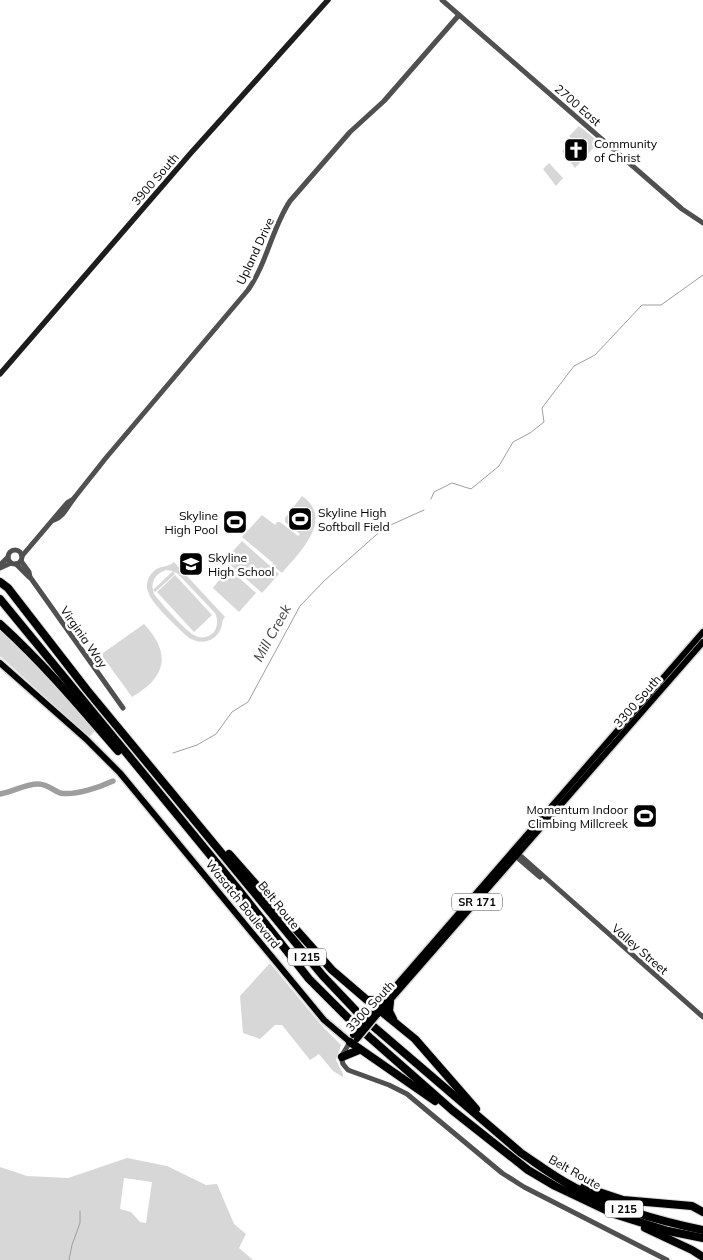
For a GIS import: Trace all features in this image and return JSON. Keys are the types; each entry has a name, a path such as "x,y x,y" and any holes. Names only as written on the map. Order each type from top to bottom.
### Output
{"highway":[{"name":"Belt Route","path":"1,578 87,690 323,976 346,1001 521,1153 550,1173 575,1188 616,1206 668,1223 703,1230"},
{"name":"Belt Route","path":"0,599 309,978 351,1020 452,1110 528,1170 562,1190 614,1214 668,1231 703,1238"},
{"path":"0,624 53,676 121,755 180,818"},
{"path":"178,799 332,970 367,1000 389,999 391,1016 431,1056 465,1098 500,1134"},
{"path":"377,1012 398,1024"},
{"path":"353,1039 359,1050 442,1106 452,1110"},
{"path":"342,1057 359,1050"},
{"path":"550,1173 622,1200 692,1206 703,1212"},
{"path":"614,1214 692,1250 703,1257"}],"main road":[{"name":"3900 South","path":"0,374 184,161 328,0"},
{"name":"3300 South","path":"389,999 509,855 703,632"},
{"name":"3300 South","path":"353,1039 518,856 703,642"},
{"name":"Wasatch Boulevard","path":"0,664 86,739 120,772 324,1020 353,1039"}],"street":[{"name":"2700 East","path":"442,0 682,209 703,223"},
{"name":"Upland Drive","path":"54,520 59,518 70,505 104,459 248,290 290,201 350,132 384,101 459,15"},
{"name":"Upland Drive","path":"13,564 22,559 32,544 60,514 59,512 67,502 72,500"},
{"name":"Upland Drive","path":"8,557 12,551 18,551 32,544"},
{"name":"Virginia Way","path":"18,551 30,577"},
{"path":"8,557 13,564 0,566 8,557"},
{"name":"Virginia Way","path":"13,564 30,577 123,708"},
{"path":"509,855 518,856"},
{"name":"Valley Street","path":"518,856 522,857 560,890 703,1017"},
{"path":"353,1039 342,1057 343,1064 348,1070 389,1084 407,1094 502,1173 668,1260"}],"shaded area":[{"path":"579,126 599,142 575,168 562,151 573,142 566,150 573,160 585,150 578,141 574,141 569,136"},
{"path":"549,163 563,178 556,186 543,169"},
{"path":"302,496 311,505 315,515 315,525 311,536 282,573 242,537 262,515 275,525 277,522 280,522 298,536 300,534 285,522 285,518"},
{"path":"242,541 279,574 262,593 225,560"},
{"path":"174,562 225,617 219,633 212,639 203,642 189,638 151,599 147,588 149,577 158,568","holes":["166,570 173,571 153,590 154,579 158,574","173,572 177,573 215,613 217,625 214,632 205,637 192,634 174,617 154,594 153,590 155,592 175,574"]},
{"path":"228,568 256,593 239,612 213,588"},
{"path":"175,575 212,615 194,632 157,592"},
{"path":"144,624 159,645 161,664 158,673 152,681 132,697 103,657 103,653"},
{"path":"0,627 24,648 96,730 89,737 0,656"},
{"path":"270,963 323,1027 341,1045 336,1060 343,1077 333,1071 319,1054 310,1060 282,1025 275,1025 260,1039 243,1033 240,996"},
{"path":"127,1158 167,1166 206,1185 217,1184 234,1224 246,1234 239,1248 253,1260 0,1260 0,1167 27,1176 68,1178","holes":["124,1178 152,1182 146,1223 140,1222 131,1212 120,1209"]}],"waterway":[{"name":"Mill Creek","path":"431,499 434,492 452,483 471,489 499,466 513,442 530,433 544,422 542,408 574,366 595,355 642,305 661,305 703,275"},
{"name":"Mill Creek","path":"173,753 197,745 216,734 232,712 248,702 300,606 324,581 384,528 424,510"},
{"name":"Mill Creek","path":"0,794 28,785 38,784 66,794 80,792 113,781"},
{"path":"69,1260 80,1223 80,1211"}],"place":[{"name":"Community of Christ","path":"576,150"},
{"name":"Skyline High Softball Field","path":"300,519"},
{"name":"Skyline High Pool","path":"235,522"},
{"name":"Skyline High School","path":"191,564"},
{"name":"Momentum Indoor Climbing Millcreek","path":"645,816"}]}
